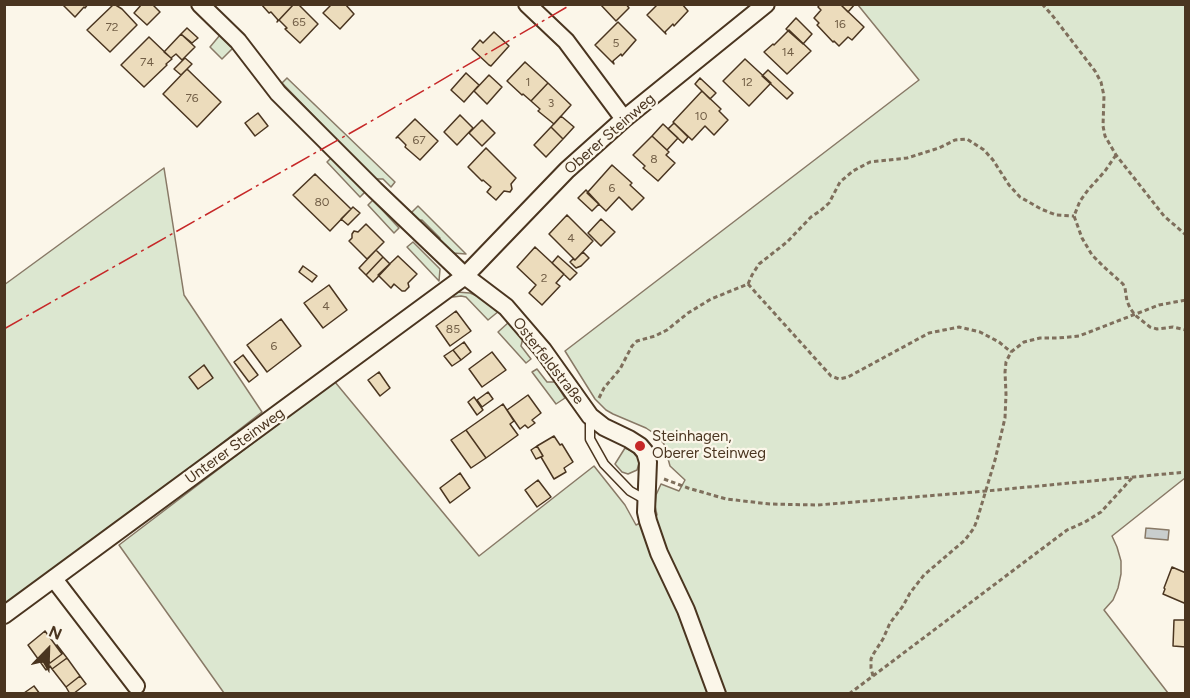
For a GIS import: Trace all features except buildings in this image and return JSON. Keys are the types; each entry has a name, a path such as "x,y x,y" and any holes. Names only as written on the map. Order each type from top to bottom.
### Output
{"street":[{"name":"Osterfeldstraße","path":"200,4 237,41 278,93 375,190 465,276 506,307 543,350 590,416 604,427 640,446 645,452 648,462 648,521 659,553 686,610 717,693"},
{"path":"527,4 566,41 624,119"},
{"name":"Oberer Steinweg","path":"465,276 567,170 624,119 766,4"},
{"name":"Unterer Steinweg","path":"4,615 465,276"},
{"path":"54,579 136,686"}],"lane":[{"path":"590,416 590,439 604,464 630,491 647,500"}],"path":[{"path":"1042,4 1095,71 1101,82 1104,96 1103,126 1116,155 1164,216 1185,235"},
{"path":"590,416 604,388 620,369 637,340 656,336 711,299 748,284 759,264 787,242 811,217 829,203 840,182 853,171 870,162 907,158 955,140 967,139 984,150 1020,197 1056,215 1074,216"},
{"path":"1116,155 1106,171 1080,201 1074,216 1082,238 1092,255 1123,284 1130,308 1135,315 1150,327 1157,329 1173,327 1185,330"},
{"path":"748,284 831,376 839,379 848,377 929,333 958,327 980,332 999,342 1011,352"},
{"path":"873,675 871,659 890,623 917,583 970,534 977,520 996,460 1005,418 1005,372 1006,362 1011,352 1024,342 1040,338 1078,336 1159,305 1185,300"},
{"path":"648,473 726,499 770,504 818,505 1185,472"},
{"path":"849,693 1067,530 1101,512 1132,478"}],"green space":[{"path":"858,5 1185,5 1185,478 1112,536 1121,561 1121,574 1113,600 1104,610 1168,693 224,693 119,545 335,382 479,556 594,466 625,505 636,525 657,515 656,495 661,484 679,491 685,480 670,466 664,444 655,434 606,410 595,399 565,351 919,80"},
{"path":"220,35 233,48 222,59 210,47"},
{"path":"287,78 395,182 391,187 383,179 375,179 282,83"},
{"path":"331,158 365,192 360,197 327,162"},
{"path":"164,168 184,295 262,412 110,530 4,608 4,285"},
{"path":"373,200 399,228 394,233 368,205"},
{"path":"418,206 466,254 453,253 439,246 440,238 422,220 414,221 409,215"},
{"path":"413,242 440,269 439,281 407,247"},
{"path":"456,292 477,296 499,311 488,320 466,297 453,297 451,294"},
{"path":"509,322 523,338 521,346 531,359 526,363 498,332"},
{"path":"537,369 547,382 555,382 565,398 556,404 532,372"},
{"path":"625,448 632,451 640,460 637,470 628,474 622,472 615,464"}],"shaded area":[{"path":"1146,528 1169,530 1168,540 1145,538"}],"power":[{"path":"4,329 361,127 572,4"}],"place":[{"name":"Steinhagen, Oberer Steinweg","path":"640,446"}]}
